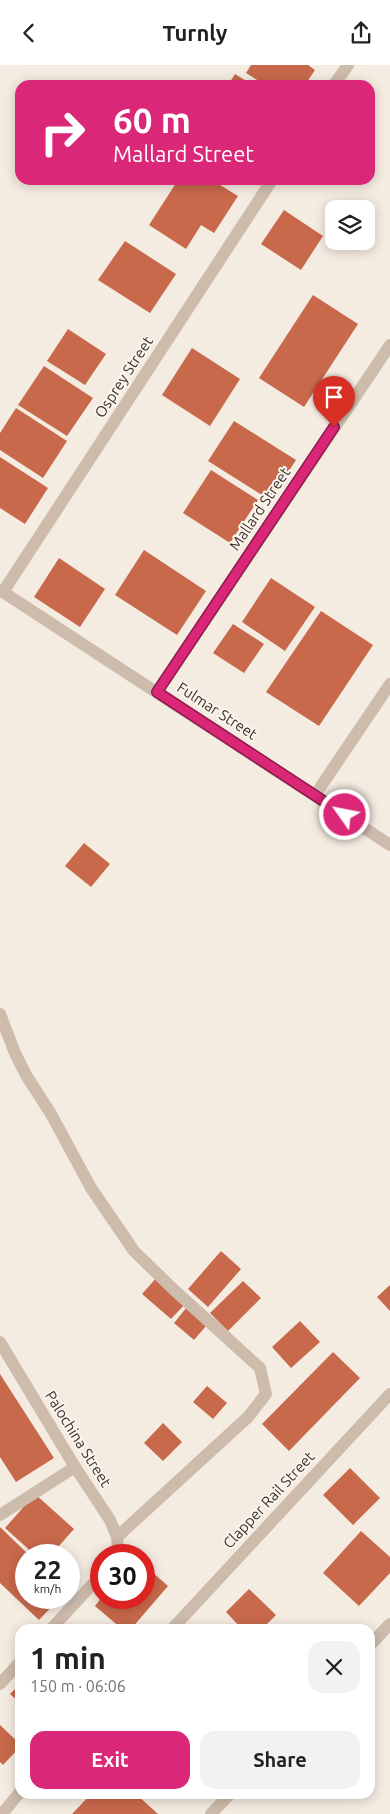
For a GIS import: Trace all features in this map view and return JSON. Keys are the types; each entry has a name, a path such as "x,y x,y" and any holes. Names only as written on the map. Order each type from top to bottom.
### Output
{"street":[{"path":"338,80 348,65"},
{"name":"Osprey Street","path":"1,591 269,185"},
{"name":"Mallard Street","path":"157,692 390,345"},
{"name":"Fulmar Street","path":"1,591 390,845"},
{"path":"315,795 390,684"},
{"path":"0,1014 26,1075 44,1100 91,1188 134,1251 260,1368 266,1394 248,1417 117,1537"},
{"name":"Palochina Street","path":"0,1342 75,1467 110,1521 117,1537 118,1544"},
{"name":"Clapper Rail Street","path":"177,1624 388,1399"},
{"path":"0,1515 75,1467"},
{"path":"56,1624 90,1587"},
{"path":"375,1640 390,1624"},
{"path":"0,1684 15,1668"},
{"path":"2,1814 15,1799"},
{"path":"211,1814 225,1799"}],"building":[{"path":"251,65 308,65 315,70 308,80 257,80 246,73"},
{"path":"235,74 245,80 231,80"},
{"path":"175,185 220,185 238,196 214,233 201,225 186,249 149,225"},
{"path":"284,210 323,236 301,270 261,244"},
{"path":"125,241 176,274 150,313 98,280"},
{"path":"313,295 358,324 304,407 259,378"},
{"path":"68,329 106,354 85,385 47,361"},
{"path":"192,348 240,379 210,426 162,395"},
{"path":"44,366 93,398 67,436 18,405"},
{"path":"16,408 67,441 43,478 0,450 0,433"},
{"path":"234,421 296,460 270,500 208,461"},
{"path":"0,457 48,488 25,524 0,508"},
{"path":"211,470 258,500 230,543 183,513"},
{"path":"144,550 206,591 177,635 115,595"},
{"path":"59,558 105,589 80,627 34,597"},
{"path":"271,578 315,607 285,651 242,622"},
{"path":"321,611 373,645 319,726 266,692"},
{"path":"233,624 264,644 244,673 213,653"},
{"path":"84,843 110,864 91,887 65,866"},
{"path":"221,1251 241,1269 208,1307 188,1289"},
{"path":"158,1276 187,1302 171,1319 142,1294"},
{"path":"243,1281 261,1298 228,1331 210,1313"},
{"path":"390,1285 390,1311 377,1297"},
{"path":"191,1302 212,1319 194,1340 174,1323"},
{"path":"300,1321 320,1342 291,1368 272,1347"},
{"path":"333,1352 360,1378 289,1451 262,1424"},
{"path":"0,1374 54,1458 16,1482 0,1457"},
{"path":"207,1386 227,1403 213,1419 193,1402"},
{"path":"163,1423 182,1442 163,1461 144,1443"},
{"path":"350,1468 380,1498 353,1525 323,1495"},
{"path":"35,1494 74,1529 61,1544 23,1544 5,1528"},
{"path":"0,1527 18,1544 15,1544 15,1597 0,1583"},
{"path":"361,1531 390,1557 390,1573 359,1606 323,1573"},
{"path":"155,1575 168,1586 155,1601"},
{"path":"249,1589 276,1615 267,1624 237,1624 226,1612"},
{"path":"27,1609 50,1609 39,1620"},
{"path":"99,1609 148,1609 135,1624 116,1624"},
{"path":"15,1689 15,1698 10,1694"},
{"path":"0,1725 15,1739 15,1752 3,1765 0,1762"},
{"path":"86,1799 142,1799 158,1814 72,1814"}],"route":[{"path":"334,427 157,692 345,815"}]}
